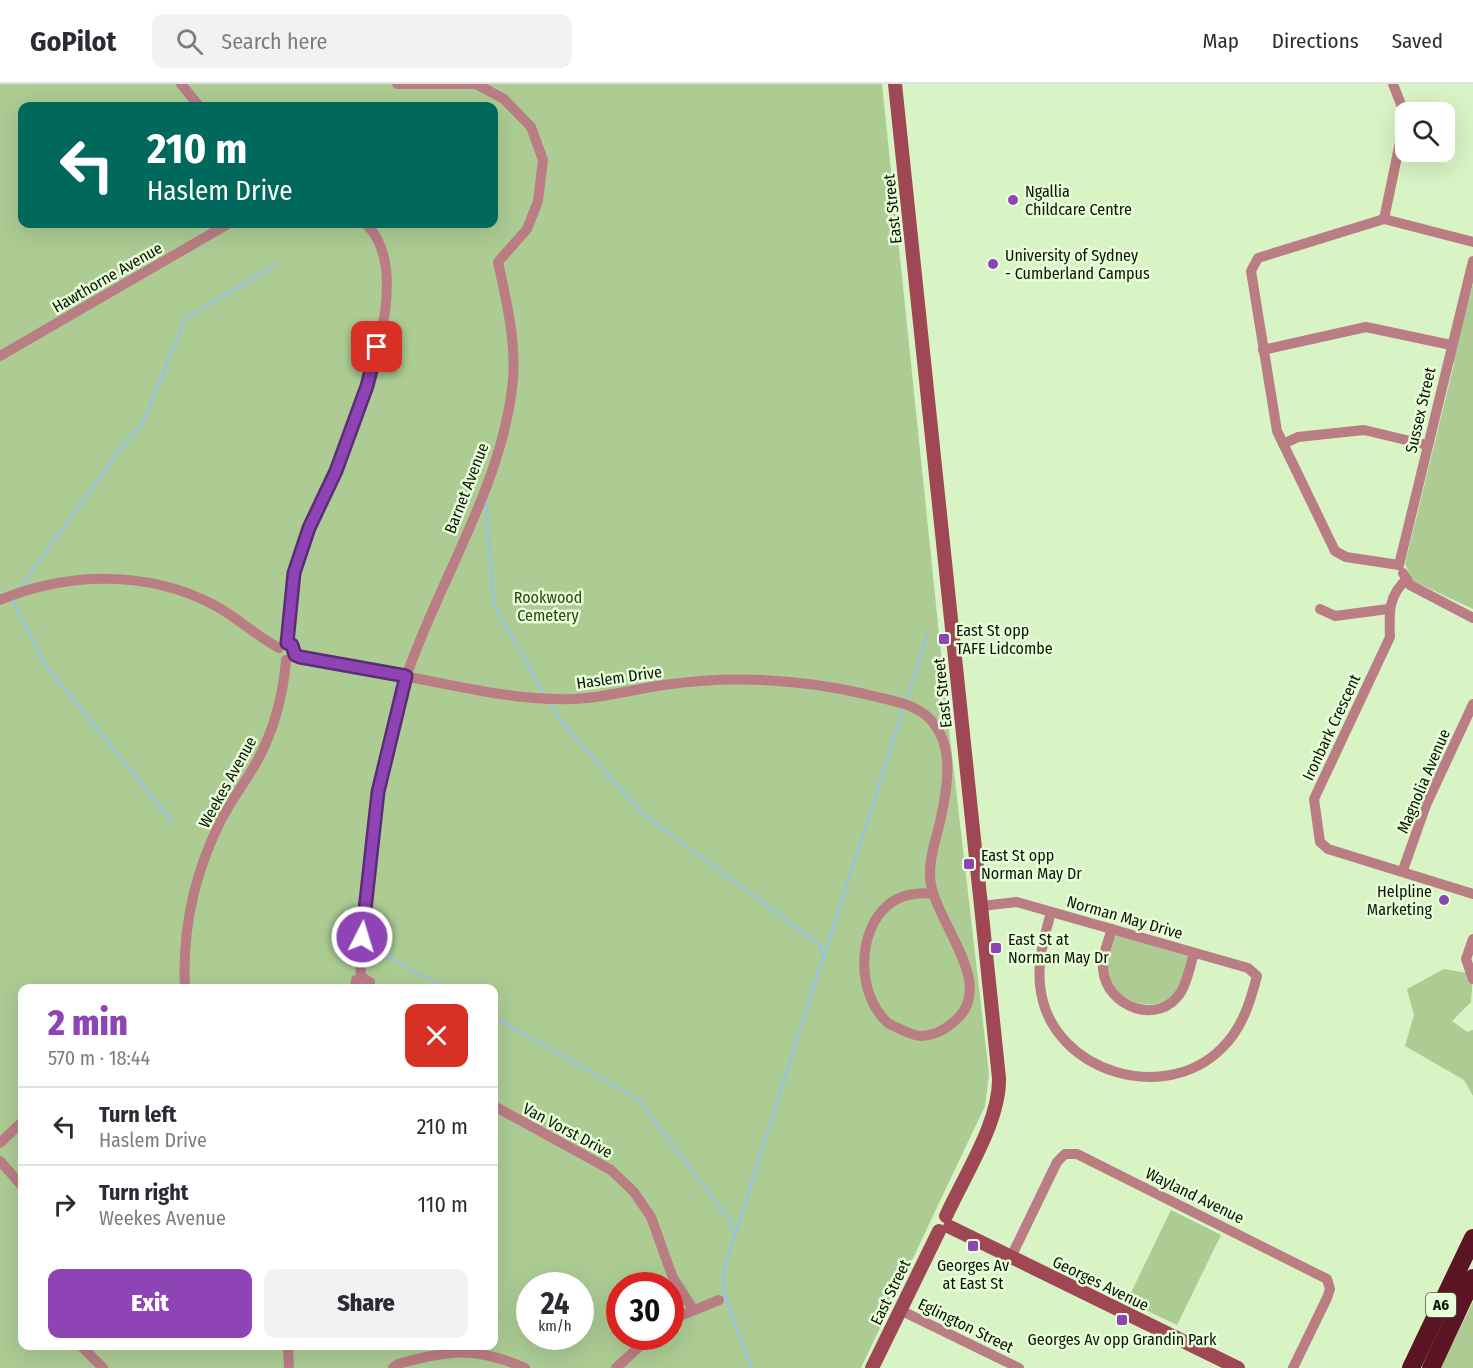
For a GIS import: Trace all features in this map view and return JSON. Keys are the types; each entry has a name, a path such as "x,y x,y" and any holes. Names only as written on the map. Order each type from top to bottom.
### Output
{"highway":[{"name":"A6","path":"1411,1368 1473,1238"},
{"name":"A6","path":"1431,1368 1473,1278"}],"main road":[{"name":"East Street","path":"872,1368 945,1225 993,1117 998,1098 999,1078 895,84"},
{"name":"Georges Avenue","path":"945,1225 1238,1368"}],"street":[{"path":"181,84 196,102"},
{"name":"Barnet Avenue","path":"355,984 361,978 363,921 375,814 390,734 406,676 498,455 513,378 510,321 498,262 527,229 538,201 543,160 531,127 504,99 476,84 397,84"},
{"path":"1384,219 1404,123 1402,107 1393,84"},
{"path":"1473,242 1384,219 1258,258 1251,272 1272,416 1283,444 1335,550 1346,557 1399,565 1410,585 1473,618"},
{"name":"Hawthorne Avenue","path":"0,356 221,228"},
{"path":"290,658 279,656 283,646 294,573 367,386 382,323 387,261 382,245 369,228"},
{"name":"Sussex Street","path":"1399,565 1473,261"},
{"path":"1263,350 1366,327 1451,345"},
{"path":"1283,444 1298,437 1364,430 1427,445"},
{"path":"5,597 55,582 112,578 162,585 212,603 283,646"},
{"name":"Ironbark Crescent","path":"1407,579 1397,588 1388,609 1389,637 1314,799 1320,842 1329,849 1403,870 1473,894"},
{"path":"1320,609 1335,616 1388,609"},
{"name":"Haslem Drive","path":"290,658 406,676 499,695 554,699 591,698 664,685 770,679 842,689 912,707 935,725 944,742 947,764 946,795 931,858 930,877 933,893"},
{"name":"Weekes Avenue","path":"185,984 188,925 200,872 222,817 267,741 279,705 290,658"},
{"name":"Magnolia Avenue","path":"1403,870 1426,805 1473,704"},
{"path":"933,893 941,914 959,947 971,985 966,1010 944,1032 918,1037 888,1023 872,1002 866,979 864,956 871,927 886,907 902,897 933,893"},
{"name":"Norman May Drive","path":"981,906 1017,902 1248,968 1257,976 1242,1023 1221,1050 1191,1070 1165,1076 1129,1076 1097,1066 1069,1047 1050,1023 1041,993 1039,957 1051,912"},
{"path":"1112,929 1104,955 1105,981 1117,1000 1128,1007 1143,1010 1168,1004 1180,994 1194,952"},
{"path":"1473,939 1466,959 1473,979"},
{"path":"361,978 368,980 369,984"},
{"name":"Van Vorst Drive","path":"498,1108 610,1170 634,1192 651,1217 673,1278 693,1309"},
{"path":"0,1143 18,1126"},
{"name":"Wayland Avenue","path":"1011,1257 1057,1162 1065,1154 1077,1154 1323,1275 1329,1284 1329,1293 1293,1368"},
{"path":"0,1161 18,1181"},
{"path":"684,1313 719,1300"},
{"name":"Eglington Street","path":"900,1310 1019,1368"},
{"path":"85,1350 103,1368"},
{"path":"288,1350 289,1368"},
{"path":"393,1368 398,1364 438,1353 460,1350"},
{"path":"479,1350 525,1368"},
{"path":"616,1368 636,1350"}],"green space":[{"name":"Rookwood Cemetery","path":"0,84 882,84 948,720 989,1074 985,1106 861,1368 0,1368"},
{"path":"1473,284 1473,609 1413,581 1405,564 1454,364 1452,360"},
{"path":"1115,935 1188,956 1181,984 1171,996 1162,1002 1140,1004 1120,994 1113,986 1107,971 1108,955"},
{"path":"1444,969 1473,974 1471,1002 1452,1021 1467,1032 1473,1030 1473,1096 1464,1080 1405,1046 1414,1015 1407,989"},
{"path":"1171,1210 1221,1235 1177,1325 1127,1301"},
{"path":"1473,1302 1473,1368 1440,1368"}],"waterway":[{"path":"19,589 122,447 143,422 186,318 276,265"},
{"path":"486,502 494,605 545,695"},
{"path":"16,597 14,604 47,667 172,821"},
{"path":"906,701 928,633"},
{"path":"550,702 560,720 643,814 819,944 823,957 723,1273 724,1293 751,1368"},
{"path":"824,956 904,707"},
{"path":"375,946 382,953 437,984"},
{"path":"498,1019 638,1099 730,1220 734,1234"}],"place":[{"name":"Ngallia Childcare Centre","path":"1013,200"},
{"name":"University of Sydney - Cumberland Campus","path":"993,264"},
{"name":"East St opp TAFE Lidcombe","path":"944,639"},
{"name":"East St opp Norman May Dr","path":"969,864"},
{"name":"Helpline Marketing","path":"1444,900"},
{"name":"East St at Norman May Dr","path":"996,948"},
{"name":"Georges Av at East St","path":"973,1246"},
{"name":"Georges Av opp Grandin Park","path":"1122,1320"}],"route":[{"path":"362,937 378,792 390,734 406,676 300,657 295,655 294,647 287,643 294,573 309,528 336,471 367,386 377,347"}]}
